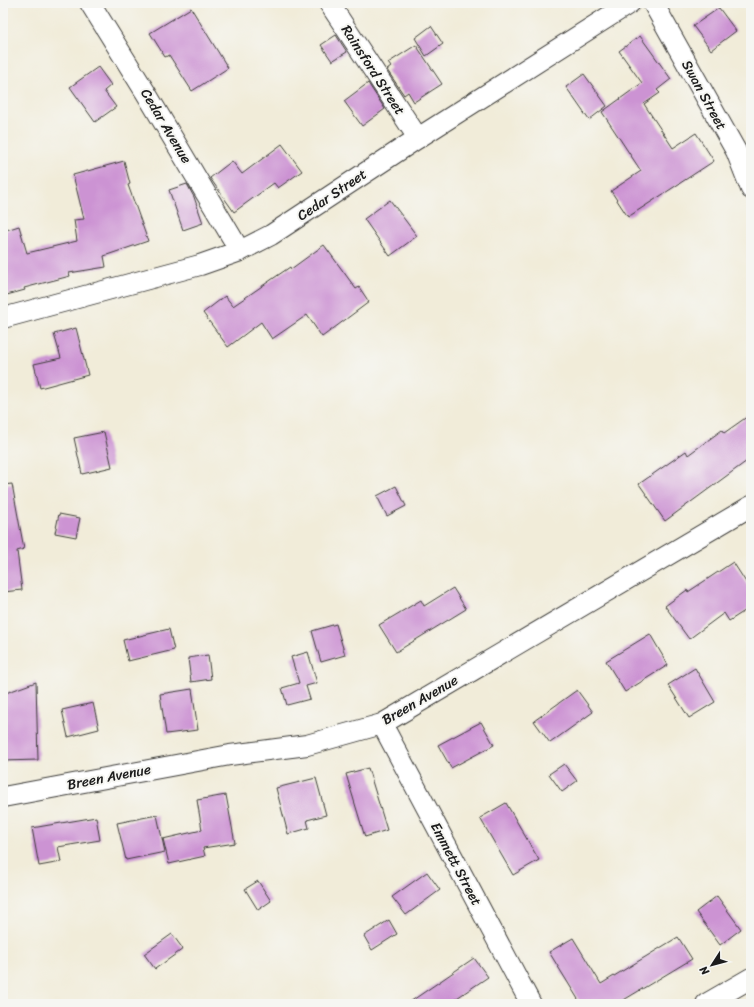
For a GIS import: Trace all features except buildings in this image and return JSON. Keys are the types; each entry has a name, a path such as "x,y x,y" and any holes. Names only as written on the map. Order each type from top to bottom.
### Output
{"street":[{"name":"Cedar Avenue","path":"90,3 146,93 240,251"},
{"name":"Rainsford Street","path":"329,3 418,138"},
{"name":"Cedar Street","path":"3,318 200,265 240,251 271,235 418,138 630,3"},
{"name":"Swan Street","path":"653,3 736,151 751,189"},
{"name":"Breen Avenue","path":"3,797 230,755 307,744 382,724 748,513"},
{"name":"Emmett Street","path":"382,724 530,1004"},
{"path":"706,1004 751,978"}]}
